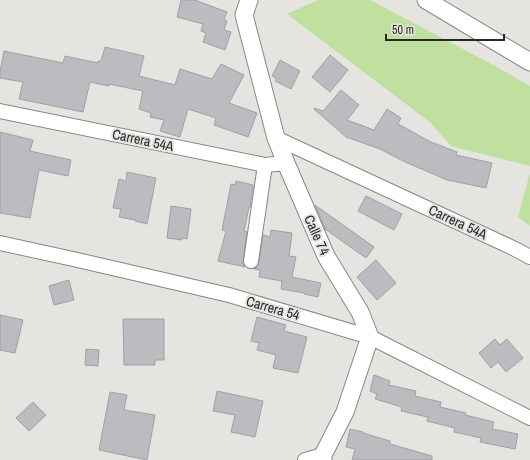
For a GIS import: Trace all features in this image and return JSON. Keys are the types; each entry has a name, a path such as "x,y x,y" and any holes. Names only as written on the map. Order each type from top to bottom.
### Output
{"street":[{"path":"426,0 530,62"},
{"name":"Calle 74","path":"247,1 244,15 276,138 326,256 360,312 370,337"},
{"name":"Carrera 54A","path":"0,110 265,165 286,163"},
{"name":"Carrera 54A","path":"276,138 530,257"},
{"path":"251,261 265,165"},
{"name":"Carrera 54","path":"0,243 228,295 370,337 530,418"},
{"path":"304,460 323,458 345,412 370,337"}],"green space":[{"path":"318,0 370,0 530,86 530,166 451,146 431,123 287,14"},
{"path":"530,173 530,226 518,217"}],"building":[{"path":"181,0 195,0 227,12 224,19 227,21 224,30 231,32 225,50 203,42 206,33 201,31 203,24 177,17"},
{"path":"105,47 144,56 139,76 175,85 180,69 212,79 221,64 244,75 229,103 257,113 248,137 214,125 216,118 188,109 180,137 160,131 164,120 150,117 151,113 139,109 143,91 109,84 109,86 90,82 83,112 19,99 23,82 0,78 4,51 63,63 65,56 98,63 98,61 101,61"},
{"path":"330,55 348,70 330,92 312,77"},
{"path":"280,60 300,71 291,89 275,81 276,78 272,76"},
{"path":"341,90 359,105 347,120 374,130 387,109 401,118 398,124 431,142 457,152 456,155 492,163 486,188 447,180 403,161 380,149 346,137 314,109 323,111"},
{"path":"0,132 33,140 30,151 71,160 68,176 39,170 30,218 0,213"},
{"path":"127,172 156,178 147,224 119,217 121,209 113,208 119,179 126,181"},
{"path":"236,181 253,185 250,207 244,231 247,232 243,260 245,267 218,261 226,231 222,230 231,184 235,185"},
{"path":"366,196 402,214 394,230 358,211"},
{"path":"315,205 374,247 366,258 325,229"},
{"path":"171,206 191,209 187,239 182,238 182,240 167,238"},
{"path":"271,230 292,233 289,256 296,257 292,277 321,283 318,297 281,289 282,281 259,277 260,270 254,269 257,267 259,262 263,235 270,237"},
{"path":"376,260 396,283 377,300 357,277"},
{"path":"69,280 74,300 54,305 49,286"},
{"path":"0,315 23,320 15,353 0,350"},
{"path":"257,317 286,325 284,331 307,337 298,373 273,368 276,355 257,350 259,343 251,341"},
{"path":"123,319 164,319 164,360 155,360 155,365 124,365"},
{"path":"495,339 500,345 507,339 523,358 506,372 498,362 491,368 479,353"},
{"path":"86,349 99,350 98,366 85,365"},
{"path":"374,375 390,381 389,385 416,391 415,396 441,402 440,407 494,422 492,429 518,434 515,449 480,442 481,438 454,432 455,428 427,421 428,417 401,411 402,407 375,399 377,394 370,391"},
{"path":"217,391 263,401 255,437 231,432 235,415 213,411"},
{"path":"110,392 127,395 124,410 155,415 147,460 99,450"},
{"path":"33,402 46,415 29,431 16,418"},
{"path":"350,429 390,441 390,444 432,456 432,460 352,460 355,449 346,447"}]}
